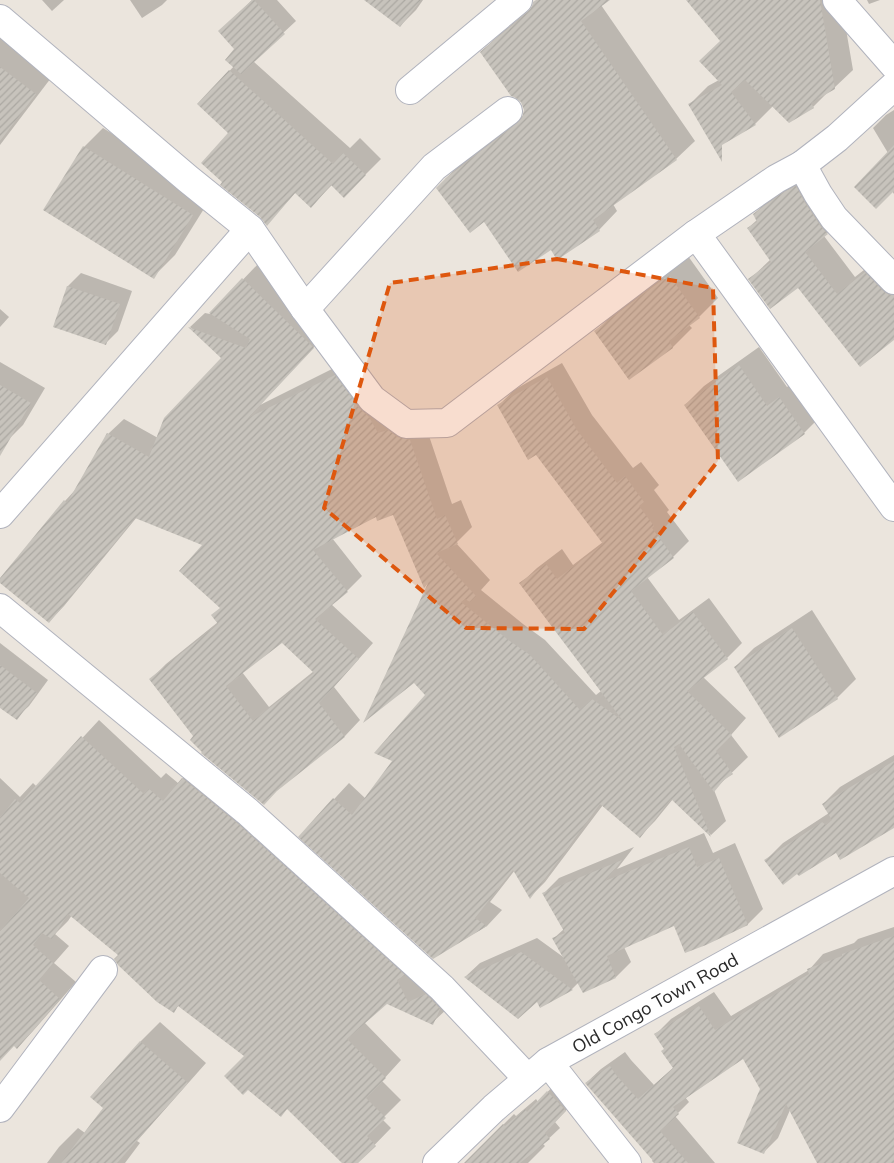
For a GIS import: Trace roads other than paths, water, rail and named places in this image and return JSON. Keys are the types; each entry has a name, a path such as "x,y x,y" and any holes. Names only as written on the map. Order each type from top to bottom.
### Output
{"street":[{"path":"410,90 518,0"},
{"path":"837,0 894,65"},
{"path":"0,19 250,230 305,309 372,399 406,424 447,423 696,234 776,179 802,165 838,138 894,86"},
{"path":"305,309 434,167 508,111"},
{"path":"802,165 834,218 894,280"},
{"path":"0,514 250,230"},
{"path":"696,234 892,501"},
{"path":"0,608 248,812 442,988 538,1070 627,1163"},
{"name":"Old Congo Town Road","path":"437,1163 494,1108 538,1070 894,871"},
{"path":"0,1108 103,970"}]}
